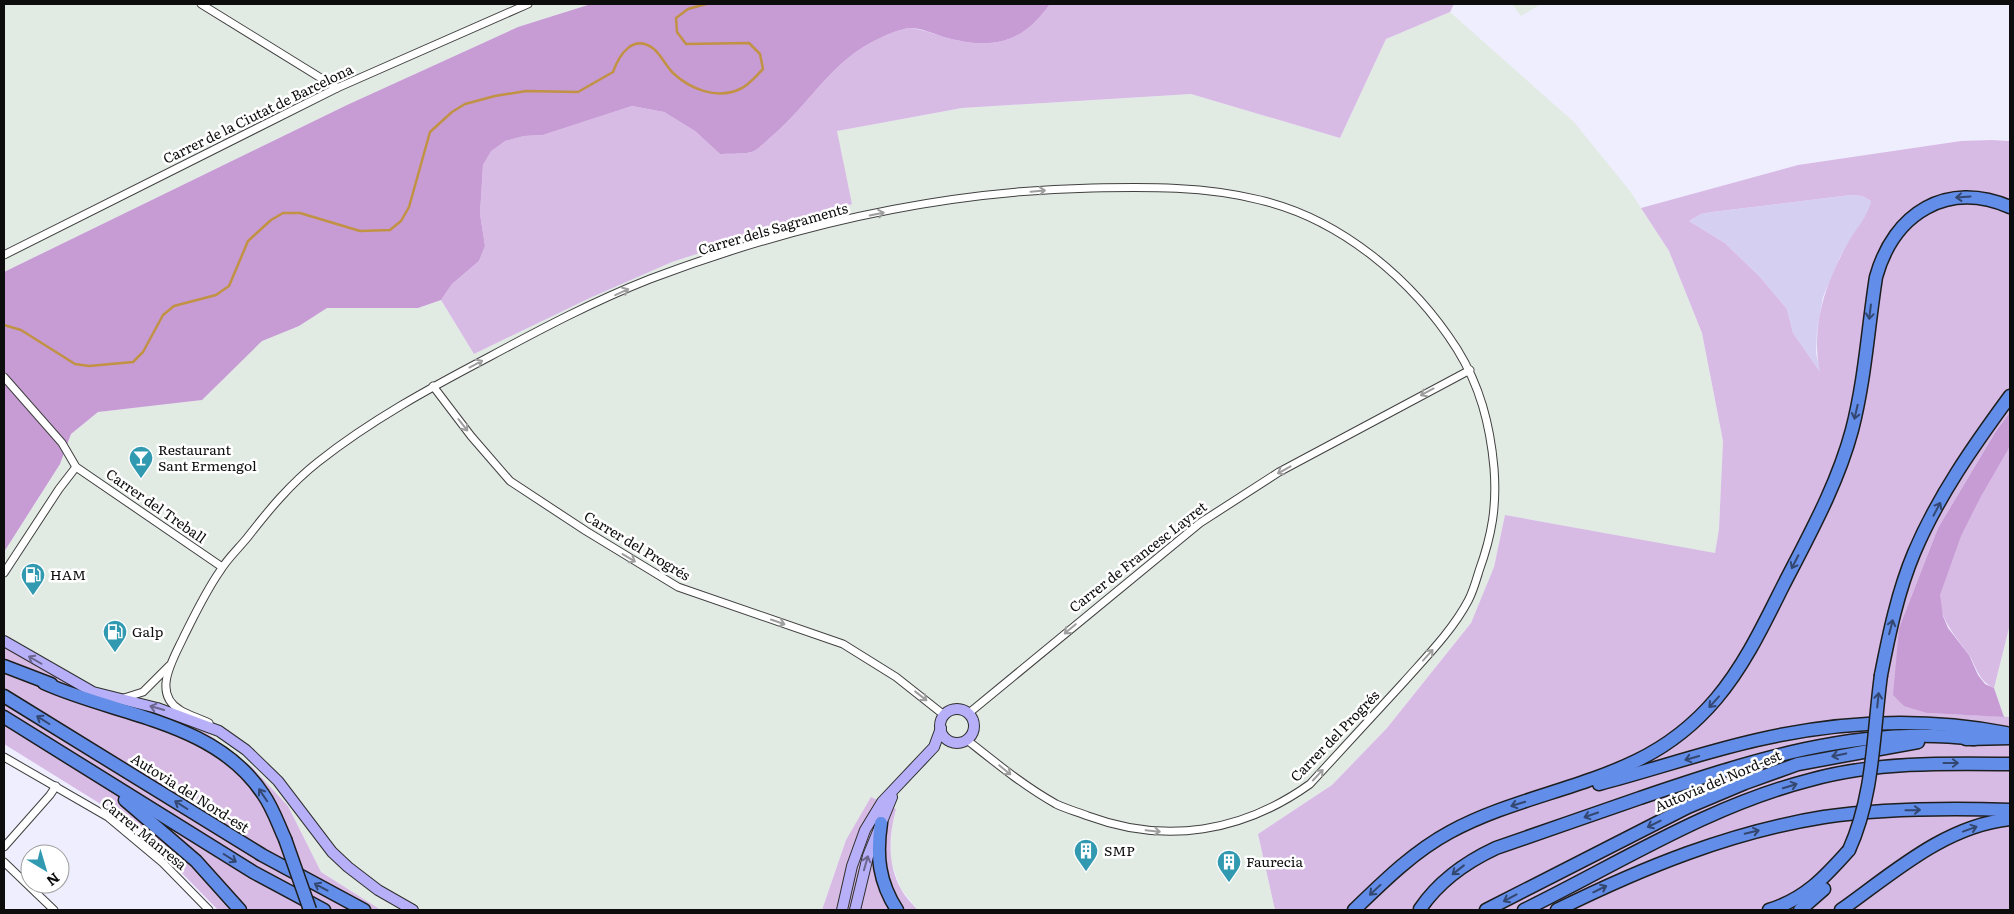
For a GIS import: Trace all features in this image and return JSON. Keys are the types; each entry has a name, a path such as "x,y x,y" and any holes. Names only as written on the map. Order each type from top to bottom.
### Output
{"highway":[{"path":"1354,910 1398,870 1447,833 1493,812 1565,790 1633,762 1678,735 1720,695 1754,642 1815,523 1848,444 1862,383 1876,277 1880,260 1892,238 1905,223 1922,210 1952,198 1981,198 2010,207"},
{"path":"1800,910 1841,868 1860,825 1868,790 1881,675 1898,600 1914,552 1972,448 2010,396"},
{"path":"4,666 64,692 167,725 216,749 235,764 263,793 284,839 310,910"},
{"path":"44,682 93,692"},
{"name":"Autovia del Nord-est","path":"4,696 262,855 364,910"},
{"path":"4,717 253,872 324,910"},
{"path":"1565,790 1591,786 1646,772 1756,740 1821,728 1908,722 1969,726 2010,734"},
{"path":"1420,909 1434,891 1455,872 1488,852 1740,766 1811,747 1865,739 1921,734 1974,739"},
{"name":"Autovia del Nord-est","path":"1486,910 1688,807 1798,764 1915,742 2010,738"},
{"name":"Autovia del Nord-est","path":"1524,910 1695,822 1803,782 1845,772 1914,764 2010,764"},
{"path":"99,776 196,861 240,910"},
{"path":"1556,910 1616,881 1681,855 1746,834 1824,817 1891,810 1960,808 2010,810"},
{"path":"1841,910 1920,854 1950,837 1971,827 2010,819"},
{"path":"881,823 878,859 881,879 897,910"},
{"path":"1769,910 1783,906 1806,894 1823,880 1849,850"}],"street":[{"path":"201,4 337,88"},
{"name":"Carrer de la Ciutat de Barcelona","path":"4,255 337,88 528,4"},
{"name":"Carrer dels Sagraments","path":"170,666 191,620 222,567 269,508 315,464 369,425 433,386 558,321 639,284 748,246 851,219 966,197 1062,189 1136,187 1211,190 1264,200 1303,215 1351,240 1402,281 1440,323 1470,370"},
{"name":"Carrer del Progrés","path":"967,740 1019,781 1058,805 1107,823 1156,832 1204,830 1248,819 1285,802 1310,784 1440,642 1470,599 1490,542 1496,498 1492,443 1480,392 1470,370"},
{"name":"Carrer de Francesc Layret","path":"969,713 1200,524 1279,472 1470,370"},
{"name":"Carrer del Treball","path":"4,377 62,443 76,467 222,567"},
{"name":"Carrer del Progrés","path":"433,386 471,436 510,480 586,531 678,587 843,644 896,677 944,715"},
{"path":"4,573 59,489 76,467"},
{"path":"4,641 93,692 165,710 219,731"},
{"path":"123,698 143,692 170,666"},
{"path":"170,666 165,694 169,702 182,712 209,723 246,750 278,780 332,852 378,890 413,910"},
{"path":"842,910 858,846 865,830 882,802 934,746 944,715 953,709 969,713 974,727 967,740 959,743 950,741 944,736 941,728"},
{"path":"934,746 950,741"},
{"name":"Carrer Manresa","path":"4,756 108,817 163,863 209,910"},
{"path":"4,847 56,786"},
{"path":"855,910 868,856 896,789"},
{"path":"4,862 54,910"},
{"path":"837,910 844,897"}],"shaded area":[{"path":"4,4 591,4 518,27 347,105 4,272"},
{"path":"591,4 1050,4 1028,28 1004,41 976,43 961,41 915,28 899,30 878,39 847,59 785,124 759,148 751,152 720,154 695,131 664,112 632,106 543,135 524,136 505,141 491,151 483,165 480,214 485,246 479,261 452,284 441,300 418,308 327,308 299,326 262,341 202,400 98,412 71,434 60,464 4,552 4,272 347,105 518,27"},
{"path":"1050,4 1454,4 1450,12 1386,39 1340,138 1191,94 962,108 837,131 852,204 672,262 592,297 474,354 441,300 452,284 479,261 485,246 480,214 483,165 491,150 505,141 524,136 543,135 632,106 664,112 695,131 720,154 751,152 759,148 785,124 847,59 878,39 899,30 911,28 961,41 991,43 1004,41 1028,28"},
{"path":"1512,4 1541,4 1521,16"},
{"path":"1450,12 1574,122 1630,191 1669,251 1702,333 1723,441 1719,529 1715,554 1505,515 1494,567 1471,623 1387,728 1332,785 1258,834 1275,910 918,910 901,889 890,859 892,825 896,809 846,840 822,910 381,910 321,872 288,806 252,767 207,733 158,714 99,698 4,643 4,552 60,464 71,434 98,412 202,400 262,340 299,326 327,308 418,308 441,300 474,354 592,297 672,262 852,204 836,131 962,108 1191,94 1340,138 1386,39"},
{"path":"1961,141 2010,141 2010,412 1996,431 1938,528 1899,628 1927,713 2010,717 2010,910 1275,910 1258,834 1332,785 1387,728 1471,623 1494,567 1505,515 1715,553 1719,529 1723,441 1702,333 1669,251 1641,208 1798,165","holes":["1851,195 1862,196 1871,201 1870,206 1833,272 1822,304 1817,338 1820,372 1793,333 1787,309 1761,278 1725,243 1689,221 1701,214 1712,212"]},
{"path":"1851,195 1862,196 1871,201 1869,211 1840,257 1823,297 1817,331 1816,353 1821,374 1793,333 1787,309 1761,278 1725,243 1689,221 1701,214 1712,212"},
{"path":"2010,412 2010,446 1961,536 1940,595 1943,616 1948,628 1969,655 1978,675 1985,684 1994,688 2004,717 1927,713 1904,706 1893,695 1899,628 1938,528 1996,431"},
{"path":"2010,446 2010,624 1994,688 1988,685 1981,677 1970,657 1948,626 1942,612 1940,595 1949,563 1958,542 1980,496"},
{"path":"2010,624 2010,717 2004,717 1994,688"},
{"path":"4,643 99,698 158,714 207,733 252,767 288,806 321,872 381,910 218,910 136,826 4,744"},
{"path":"871,797 896,809 891,839 893,870 903,892 918,910 822,910 846,840"}],"waterway":[{"path":"4,325 21,330 75,364 89,366 133,362 143,352 163,315 174,306 216,295 229,286 248,241 271,220 283,213 300,213 360,231 390,230 401,221 409,207 430,132 452,112 465,104 495,96 526,91 578,92 613,72 623,53 633,45 640,43 654,49 673,73 687,84 713,93 731,92 740,89 763,69 760,54 749,43 686,44 677,32 676,18 688,9 706,4"}],"place":[{"name":"Restaurant Sant Ermengol","path":"141,479"},
{"name":"HAM","path":"33,596"},
{"name":"Galp","path":"115,653"},
{"name":"SMP","path":"1086,872"},
{"name":"Faurecia","path":"1229,883"}]}
